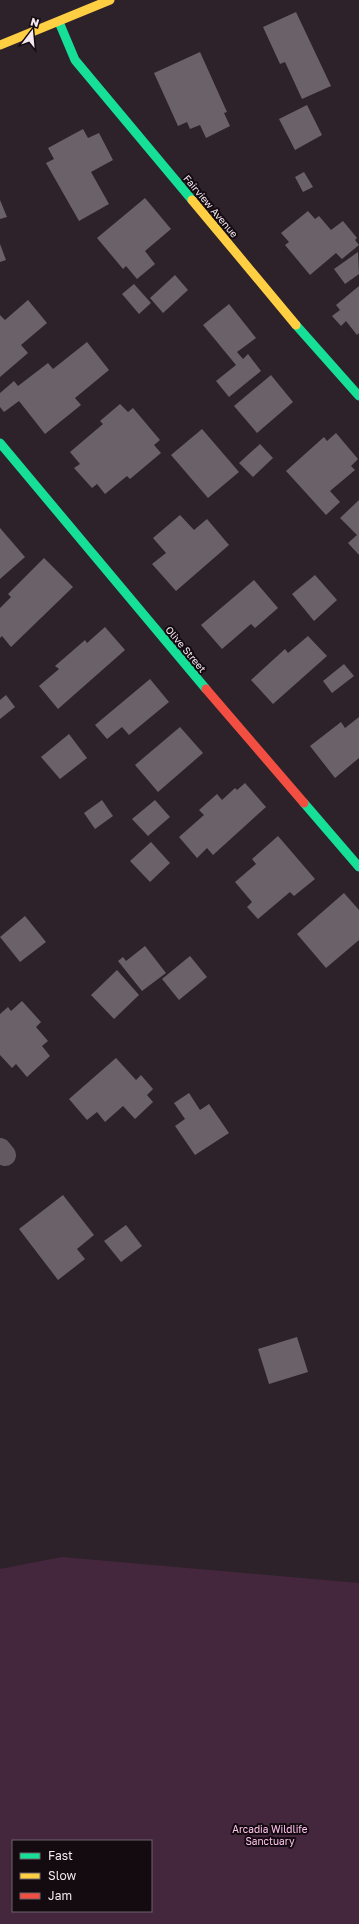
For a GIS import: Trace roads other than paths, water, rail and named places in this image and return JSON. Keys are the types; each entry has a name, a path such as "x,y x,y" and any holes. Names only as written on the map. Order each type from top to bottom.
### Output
{"street":[{"path":"0,46 110,0"},
{"name":"Fairview Avenue","path":"59,22 75,60 302,332 359,396"},
{"name":"Olive Street","path":"0,443 166,642 359,867"}],"park label":[{"name":"Arcadia Wildlife Sanctuary","path":"270,1834"}]}
